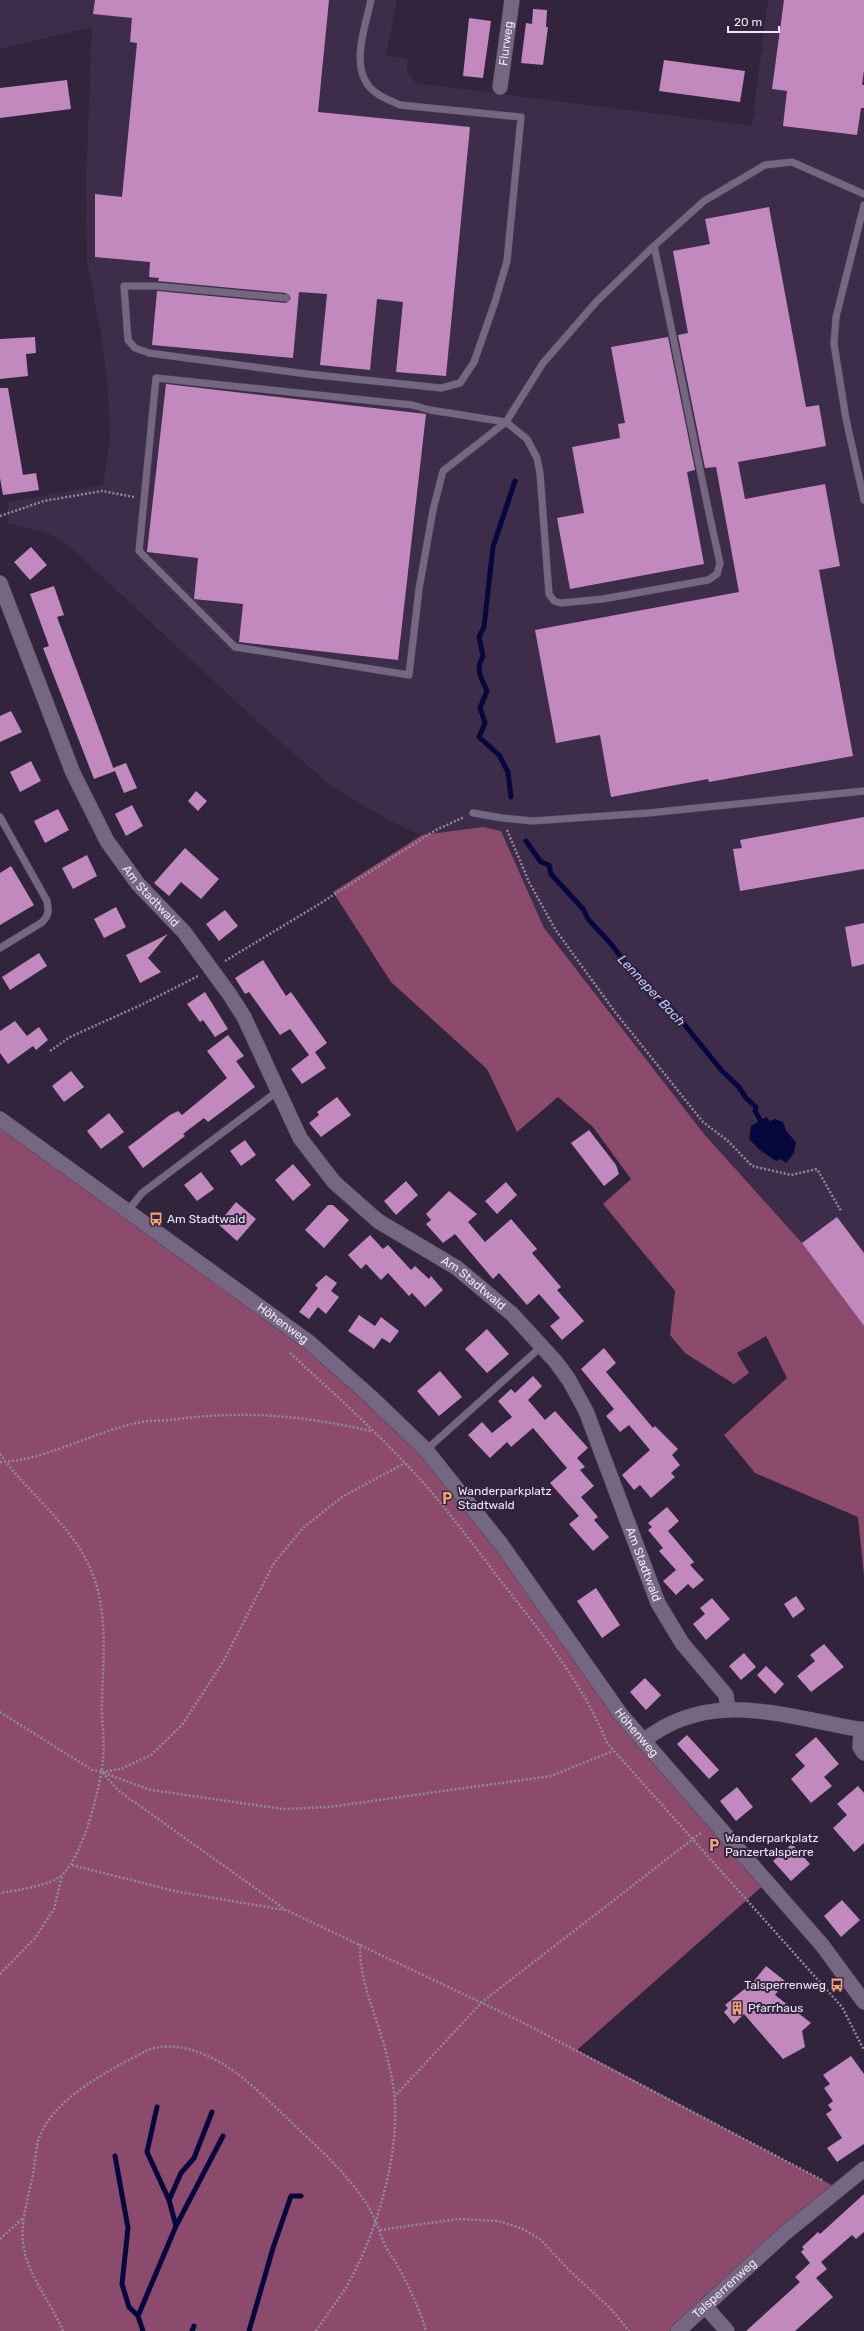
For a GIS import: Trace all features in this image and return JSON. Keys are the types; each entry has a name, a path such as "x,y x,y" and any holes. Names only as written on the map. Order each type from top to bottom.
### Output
{"street":[{"name":"Flurweg","path":"500,87 512,0"},
{"name":"Am Stadtwald","path":"0,583 73,773 107,842 138,884 184,932 212,968 244,1017 304,1143 322,1169 347,1196 378,1221 457,1268 512,1314 542,1346 569,1380 586,1411 658,1603 682,1643 726,1695 728,1708"},
{"name":"Höhenweg","path":"0,1119 310,1343 372,1397 426,1450 501,1544 622,1716 822,1945 864,2002"},
{"path":"643,1741 664,1726 698,1714 728,1708 760,1710 862,1730 860,1747 864,1753"},
{"name":"Talsperrenweg","path":"678,2331 785,2233 864,2169"},
{"path":"704,2306 727,2331"}],"lane":[{"path":"286,298 156,286 124,286 128,340 134,348 149,353 307,374 441,388 460,383 474,362 482,345 507,260 521,117 400,105 383,98 368,87 362,76 362,48 371,0"},
{"path":"654,246 672,325 698,467 720,563 717,574 708,580 603,599 561,603 554,601 549,594 537,458 527,439 506,422 430,410 412,405 156,378 139,551 232,645 241,649 409,675 419,589 433,510 443,471 506,422 543,363 597,301 654,246 704,201 765,165 792,162 864,194"},
{"path":"864,205 836,317 834,344 846,419 864,500"},
{"path":"473,812 502,818 532,821 648,813 864,791"},
{"path":"0,817 47,901 49,910 47,918 41,923 0,948"},
{"path":"128,1211 142,1193 278,1091"},
{"path":"426,1450 542,1346"}],"path":[{"path":"0,516 44,501 102,491 145,498"},
{"path":"50,1051 70,1037 140,1005 212,968 316,906 436,830 473,812"},
{"path":"502,818 529,882 555,929 615,1012 704,1122 728,1141 752,1166 792,1175 817,1169 841,1211"},
{"path":"290,1353 406,1463 465,1534 536,1626 591,1709 607,1743 613,1751 842,2007 864,2050"},
{"path":"0,1462 42,1454 137,1422 192,1416 262,1414 318,1420 372,1431"},
{"path":"0,1454 62,1525 84,1556 94,1575 100,1599 102,1624 104,1743 102,1772 90,1820 72,1864 62,1875 31,1886 0,1893"},
{"path":"102,1772 121,1769 151,1755 182,1725 223,1662 274,1563 303,1528 342,1497 406,1463"},
{"path":"0,1712 92,1770 102,1772 151,1790 284,1809 329,1807 551,1776 613,1751"},
{"path":"102,1772 119,1791 286,1910 482,2002 839,2188"},
{"path":"394,2097 482,2002 714,1823"},
{"path":"72,1864 174,1892 286,1910"},
{"path":"0,1974 36,1938 54,1909 62,1875"},
{"path":"316,2331 345,2288 376,2221 395,2131 394,2097 382,2036 362,1975 360,1944"},
{"path":"63,2331 32,2271 24,2250 22,2233 36,2165 38,2141 47,2123 65,2103 89,2082 148,2050 156,2047 168,2046 183,2047 200,2053 237,2074 276,2108 340,2169 366,2202 376,2221 386,2247 400,2269 421,2314 426,2331"},
{"path":"0,2239 24,2218"},
{"path":"380,2230 458,2219 498,2221 521,2228 540,2239 569,2270 611,2310 629,2331"}],"shaded area":[{"path":"0,0 397,0 386,55 408,59 407,71 416,83 752,126 768,0 864,0 864,1326 802,1243 704,1134 544,928 501,831 483,827 422,835 390,821 331,786 259,723 69,546 49,534 7,523 8,502 103,485 110,440 108,389 101,335 87,260 86,182 92,27 0,49"},
{"path":"483,827 501,831 544,928 704,1134 802,1243 864,1326 864,1576 858,1517 755,1473 724,1435 787,1378 766,1336 737,1353 749,1373 734,1384 685,1353 670,1335 675,1291 603,1204 631,1179 593,1127 558,1097 517,1132 487,1069 391,982 333,892 422,835"},
{"path":"766,1117 770,1121 775,1119 783,1122 786,1131 796,1142 794,1153 786,1163 781,1159 776,1161 760,1150 749,1139 751,1126"},
{"path":"0,1119 267,1310 426,1450 622,1716 767,1882 577,2050 839,2189 678,2331 0,2331"}],"building":[{"path":"95,0 329,0 318,112 470,127 446,376 396,372 403,302 377,299 370,370 320,365 327,294 299,292 293,358 152,345 157,291 286,303 291,298 286,293 158,281 159,278 149,277 150,262 95,257 95,194 122,197 137,43 130,42 132,18 93,14"},
{"path":"784,0 864,0 864,70 862,85 864,85 864,108 861,108 857,135 783,126 787,91 772,89"},
{"path":"533,9 547,10 546,27 548,27 543,65 521,63 526,23 532,24"},
{"path":"469,18 491,21 483,78 463,76"},
{"path":"664,60 745,71 740,102 659,91"},
{"path":"67,80 71,109 0,118 0,88"},
{"path":"769,207 806,407 819,405 826,446 738,462 745,499 825,484 840,566 819,570 853,756 709,782 708,779 611,797 600,735 556,743 535,630 739,592 716,467 705,468 678,335 688,333 673,251 710,244 705,219"},
{"path":"35,337 36,353 26,354 28,376 0,379 0,339"},
{"path":"668,337 695,470 687,472 704,564 570,589 557,518 584,513 572,447 620,438 618,424 625,423 611,347"},
{"path":"166,384 426,414 398,660 239,642 243,604 194,599 198,558 147,552"},
{"path":"0,388 8,388 23,475 36,473 39,490 3,495 0,478"},
{"path":"31,547 47,565 30,580 14,562"},
{"path":"54,586 64,615 57,617 113,768 126,763 137,788 124,793 115,771 94,779 43,648 49,646 30,594"},
{"path":"11,711 22,732 0,742 0,716"},
{"path":"31,761 41,781 20,792 10,772"},
{"path":"196,791 207,801 198,811 188,801"},
{"path":"132,805 143,826 126,836 115,814"},
{"path":"58,809 69,830 45,843 34,821"},
{"path":"864,817 864,869 740,891 733,849 742,848 740,840"},
{"path":"185,848 219,879 201,899 181,882 169,896 154,883"},
{"path":"87,855 97,876 73,889 62,868"},
{"path":"11,866 34,905 0,925 0,873"},
{"path":"116,907 126,927 104,938 94,919"},
{"path":"225,910 238,926 219,941 206,924"},
{"path":"864,923 864,964 852,967 845,927"},
{"path":"168,934 148,958 161,972 140,983 126,955"},
{"path":"39,953 47,966 10,990 2,977"},
{"path":"263,960 286,996 291,992 327,1043 315,1052 326,1068 302,1084 291,1069 309,1055 290,1029 280,1035 249,992 245,994 235,978"},
{"path":"205,992 228,1029 215,1037 203,1020 200,1022 187,1004"},
{"path":"15,1021 27,1036 39,1027 48,1040 36,1050 33,1046 8,1064 0,1053 0,1031"},
{"path":"228,1035 244,1056 236,1061 255,1087 208,1122 204,1118 183,1134 185,1136 143,1168 128,1147 170,1115 178,1111 182,1115 227,1078 207,1051"},
{"path":"71,1071 84,1087 64,1102 52,1086"},
{"path":"337,1097 351,1115 321,1137 309,1123 319,1115 317,1112"},
{"path":"109,1113 124,1132 101,1149 87,1131"},
{"path":"589,1130 616,1165 619,1174 604,1186 571,1143"},
{"path":"245,1140 256,1155 241,1166 230,1151"},
{"path":"293,1164 311,1185 293,1201 275,1180"},
{"path":"201,1172 214,1189 197,1201 184,1185"},
{"path":"406,1181 418,1195 396,1215 384,1201"},
{"path":"506,1182 517,1195 497,1214 485,1201"},
{"path":"449,1191 477,1214 468,1222 485,1242 511,1219 537,1249 532,1253 561,1287 557,1290 584,1321 562,1340 550,1326 560,1318 539,1294 527,1305 499,1273 493,1279 455,1234 443,1243 426,1224 431,1220 426,1214"},
{"path":"236,1202 256,1219 237,1241 218,1224"},
{"path":"328,1205 333,1205 349,1220 324,1248 305,1230"},
{"path":"837,1217 864,1253 864,1326 802,1243"},
{"path":"370,1235 383,1249 388,1245 411,1270 415,1266 429,1279 431,1276 443,1290 425,1307 412,1293 409,1296 388,1273 381,1280 366,1264 361,1269 348,1255"},
{"path":"326,1275 337,1283 331,1291 339,1297 326,1314 318,1307 309,1319 299,1312 318,1288 315,1285"},
{"path":"359,1315 375,1326 381,1317 399,1331 390,1343 382,1338 374,1349 348,1331"},
{"path":"487,1329 509,1354 487,1373 465,1349"},
{"path":"604,1348 616,1363 606,1372 653,1428 655,1426 678,1449 672,1455 680,1465 671,1473 675,1477 651,1498 640,1485 634,1490 622,1475 650,1450 629,1425 620,1432 606,1416 614,1409 581,1369"},
{"path":"440,1371 462,1397 439,1416 417,1391"},
{"path":"533,1376 542,1386 528,1400 545,1420 555,1411 588,1448 577,1458 585,1467 580,1470 594,1486 581,1497 598,1517 594,1520 609,1537 593,1551 569,1524 579,1516 550,1483 567,1468 533,1428 511,1447 507,1442 490,1458 468,1435 482,1422 492,1433 512,1417 498,1401 511,1389 515,1393"},
{"path":"667,1507 679,1521 668,1531 694,1562 690,1565 704,1580 693,1589 688,1584 676,1595 663,1581 676,1570 659,1551 663,1548 648,1530 652,1527 648,1523"},
{"path":"596,1588 620,1625 602,1638 577,1601"},
{"path":"796,1596 805,1609 793,1618 784,1604"},
{"path":"712,1598 730,1619 706,1640 693,1624 705,1614 700,1608"},
{"path":"824,1644 844,1667 811,1692 797,1676 815,1661 810,1655"},
{"path":"744,1653 756,1667 741,1680 729,1666"},
{"path":"766,1666 784,1684 775,1694 757,1675"},
{"path":"645,1678 661,1695 646,1710 630,1692"},
{"path":"687,1735 719,1770 709,1779 677,1744"},
{"path":"816,1737 839,1764 824,1777 832,1786 811,1803 791,1779 805,1766 795,1755"},
{"path":"858,1786 864,1793 864,1843 854,1852 833,1828 847,1815 837,1804"},
{"path":"737,1787 753,1807 736,1821 720,1801"},
{"path":"792,1844 810,1864 791,1881 773,1861"},
{"path":"842,1900 860,1920 841,1937 824,1916"},
{"path":"766,1966 785,1981 775,1995 811,2023 802,2031 805,2047 783,2059 744,2014 734,2024 724,2012 728,2008 725,2005 753,1982"},
{"path":"851,2056 864,2074 864,2144 837,2162 827,2148 842,2138 826,2114 832,2110 828,2105 833,2101 824,2088 830,2084 823,2075"},
{"path":"864,2194 864,2232 856,2239 852,2235 821,2262 827,2269 816,2278 833,2297 795,2331 746,2331 800,2282 795,2277 810,2263 801,2252 804,2249 802,2247 818,2232 820,2234"}],"waterway":[{"name":"Lenneper Bach","path":"511,797 508,772 499,755 479,737 485,723 480,708 487,691 479,670 479,665 483,656 479,637 484,627 493,547 515,481"},
{"name":"Lenneper Bach","path":"526,841 541,862 549,865 551,874 583,909 588,919 612,945 629,968 637,972 649,992 672,1009 722,1071 738,1086 746,1098 756,1107 755,1111 761,1121"},
{"path":"157,2107 147,2152 169,2200 176,2226"},
{"path":"169,2200 181,2173 194,2158 212,2112"},
{"path":"138,2316 176,2226 223,2136"},
{"path":"115,2156 128,2228 122,2284 129,2307 138,2316 143,2331"},
{"path":"249,2331 273,2248 291,2196 301,2196"},
{"path":"192,2331 194,2326"}],"place":[{"name":"Am Stadtwald","path":"156,1219"},
{"name":"Wanderparkplatz Stadtwald","path":"447,1498"},
{"name":"Wanderparkplatz Panzertalsperre","path":"714,1845"},
{"name":"Talsperrenweg","path":"837,1985"},
{"name":"Pfarrhaus","path":"737,2008"}]}
